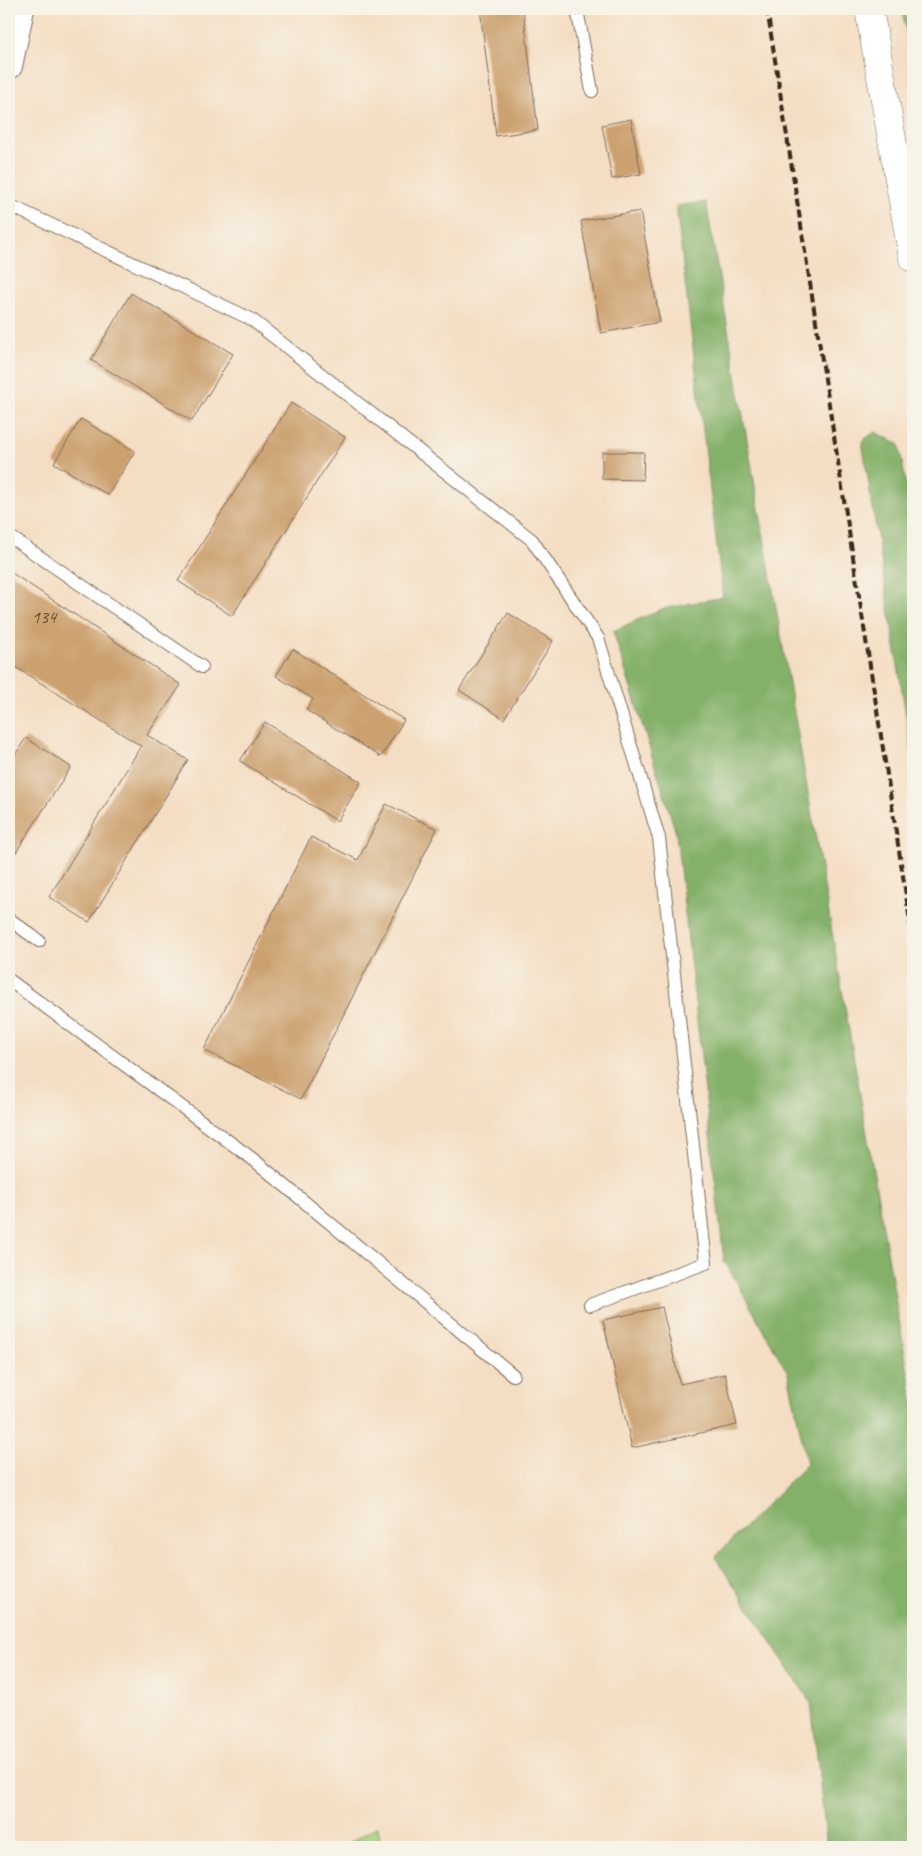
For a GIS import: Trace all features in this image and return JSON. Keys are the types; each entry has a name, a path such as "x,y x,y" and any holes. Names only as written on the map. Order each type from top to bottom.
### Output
{"street":[{"path":"869,9 913,258"},
{"path":"9,66 17,13"}],"lane":[{"path":"577,9 592,91"},
{"path":"9,205 251,319 532,540 598,638 660,838 706,1263 590,1306"},
{"path":"9,536 202,667"},
{"path":"9,919 39,942"},
{"path":"9,980 254,1160 513,1375"}],"green space":[{"path":"902,9 913,9 913,73"},
{"path":"706,202 913,1401 913,1847 827,1847 811,1703 715,1557 807,1464 788,1373 724,1260 676,833 613,631 662,609 723,597 676,206"},
{"path":"875,432 899,444 913,525 913,759 862,441"},
{"path":"378,1826 381,1847 341,1847 345,1845"}],"building":[{"path":"480,9 523,9 538,130 496,136"},
{"path":"631,119 641,174 612,179 602,125"},
{"path":"640,211 660,322 601,333 581,221"},
{"path":"131,293 233,354 192,421 91,360"},
{"path":"291,403 345,437 232,616 178,581"},
{"path":"81,419 135,451 108,495 54,463"},
{"path":"602,452 644,452 643,480 602,479"},
{"path":"9,571 181,685 147,735 188,760 89,922 49,897 141,746 9,663"},
{"path":"508,613 553,641 504,719 459,690"},
{"path":"293,649 404,720 381,757 306,710 313,699 276,676"},
{"path":"265,722 361,782 337,821 240,761"},
{"path":"26,738 71,767 9,863 9,764"},
{"path":"386,804 437,829 301,1099 204,1050 311,837 358,860"},
{"path":"662,1307 680,1384 725,1374 737,1425 632,1448 603,1320"}],"railway":[{"path":"767,9 913,940"}]}
